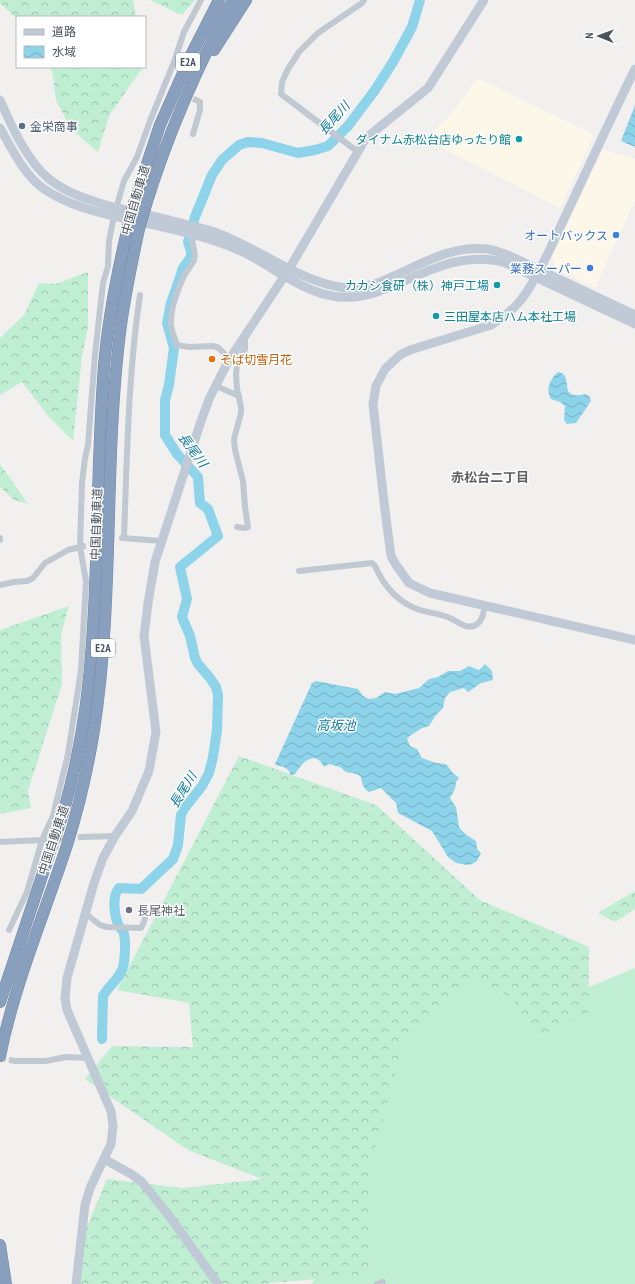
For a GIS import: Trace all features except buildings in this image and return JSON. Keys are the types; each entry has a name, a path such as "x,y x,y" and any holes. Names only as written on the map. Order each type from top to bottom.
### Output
{"highway":[{"path":"160,125 178,70 211,0"},
{"name":"中国自動車道","path":"0,1002 27,919 47,865 64,810 82,732 93,620 99,449 104,366 117,273 133,206 160,125 192,53 219,0"},
{"name":"中国自動車道","path":"0,1056 8,1017 74,821 94,733 104,643 111,448 118,342 125,294 139,229 164,151 190,87 233,0"},
{"path":"190,87 246,0"},
{"path":"0,981 27,919"},
{"path":"0,1246 5,1284"},
{"path":"0,1250 5,1284"}],"street":[{"path":"9,930 27,892 42,840 53,816 68,754 80,670 86,581 80,547 82,483 88,445 95,354 103,283 108,266 109,241 115,212 124,181 137,157 184,32 201,0"},
{"path":"358,152 281,94 280,85 299,52 318,33 362,3 364,0"},
{"path":"76,1284 85,1205 90,1188 111,1144 113,1126 111,1111 67,1010 65,999 67,978 94,883 103,858 115,836 132,811 149,771 156,732 144,636 155,562 201,421 210,397 229,360 245,338 286,273 366,138 428,88 484,0"},
{"path":"635,69 537,273 521,300 501,319 490,325 410,350 400,355 385,369 378,382 374,396 374,409 391,556 409,583 430,593 635,640"},
{"path":"0,100 10,124 32,160 49,179 70,193 115,212"},
{"path":"193,134 200,110 200,102"},
{"path":"0,128 18,159 30,175 43,188 68,202 86,209 115,212 195,231 286,273 327,285 349,288 361,287 375,284 443,254 466,249 488,249 508,255 537,273 635,324"},
{"path":"195,231 191,239 195,253 194,259 185,275 174,304 170,321 171,328 177,345 189,347 217,347 229,360"},
{"path":"537,273 635,315"},
{"path":"140,295 135,328 122,538 162,541"},
{"path":"237,526 244,528 248,527 243,481 235,450 236,432 241,413 236,374 237,364 245,349 245,338"},
{"path":"216,386 238,396"},
{"path":"0,585 27,581 33,578 45,563 68,550 80,547"},
{"path":"298,571 372,563 388,589 407,605 451,618 468,627 480,622 485,606"},
{"path":"82,837 115,836"},
{"path":"0,842 42,840"},
{"path":"85,913 100,925 111,928 141,928 145,918"},
{"path":"14,1061 46,1061 66,1057 88,1058"},
{"path":"104,1158 142,1182 170,1217 218,1284"}],"shaded area":[{"path":"478,78 594,135 560,208 424,139 449,117"},
{"path":"603,149 635,159 635,200 595,288 557,269 553,262 552,256"}],"green space":[{"path":"0,0 133,0 136,16 16,16 16,18 0,3"},
{"path":"150,0 195,0 182,15"},
{"path":"50,68 142,68 109,116 98,152 71,129 56,100 52,71"},
{"path":"88,272 88,326 82,357 73,441 49,417 22,382 0,395 0,338 24,315 39,283 55,284"},
{"path":"0,464 28,504 14,500 0,487"},
{"path":"69,606 61,634 62,684 28,791 31,808 0,814 0,630"},
{"path":"239,756 376,805 480,900 589,947 589,1012 538,1040 512,998 477,979 405,1037 368,1176 368,1275 267,1284 77,1284 86,1229 107,1179 183,1188 262,1179 188,1150 85,1079 112,1046 193,1047 189,1003 117,990"},
{"path":"635,891 635,909 615,922 598,913"},
{"path":"459,937 533,1010 635,968 635,1284 311,1284 341,1250 354,1092"}],"water":[{"path":"635,105 635,147 621,141"},
{"path":"558,372 563,374 566,378 568,391 571,394 586,394 590,397 591,401 576,423 567,424 564,420 565,406 560,402 551,399 549,395 549,384"},
{"name":"高坂池","path":"485,664 492,671 493,680 481,683 468,692 464,688 450,692 445,698 443,708 436,715 429,726 422,728 407,738 410,746 417,749 422,758 436,763 446,764 459,778 450,798 456,807 459,827 465,834 476,841 477,849 481,853 477,861 472,864 467,865 456,863 448,857 432,831 398,813 396,803 381,788 369,792 365,789 361,777 357,774 346,772 340,767 329,764 324,767 320,761 315,758 305,761 295,774 291,775 286,768 275,764 312,683 316,681 358,689 363,696 369,699 376,698 385,692 395,694 419,688 429,679 438,677 448,671 460,671 469,666 479,670"}],"waterway":[{"name":"長尾川","path":"102,1039 103,996 119,976 123,967 124,959 124,934 115,915 115,896 119,888 141,889 173,859 178,845 181,815 202,786 209,773 217,730 218,695 216,687 195,658 190,636 182,617 187,599 180,567 218,536 208,509 200,503 198,477 177,454 165,435 165,400 169,385 174,348 167,323 171,303 183,268 191,257 188,242 195,217 212,175 222,160 239,145 248,142 262,143 298,153 328,146 348,126 375,90 393,62 412,27 420,0"}],"tunnel":[{"path":"185,95 200,102"},
{"path":"80,547 98,543"},
{"path":"42,840 82,837"},
{"path":"0,1058 15,1061"}],"place":[{"name":"金栄商事","path":"22,126"},
{"name":"ダイナム赤松台店ゆったり館","path":"519,139"},
{"name":"オートバックス","path":"616,235"},
{"name":"業務スーパー","path":"590,268"},
{"name":"カカシ食研（株）神戸工場","path":"497,285"},
{"name":"三田屋本店ハム本社工場","path":"436,316"},
{"name":"そば切雪月花","path":"212,359"},
{"name":"長尾神社","path":"129,910"}],"district":[{"name":"赤松台二丁目","path":"490,477"}]}
